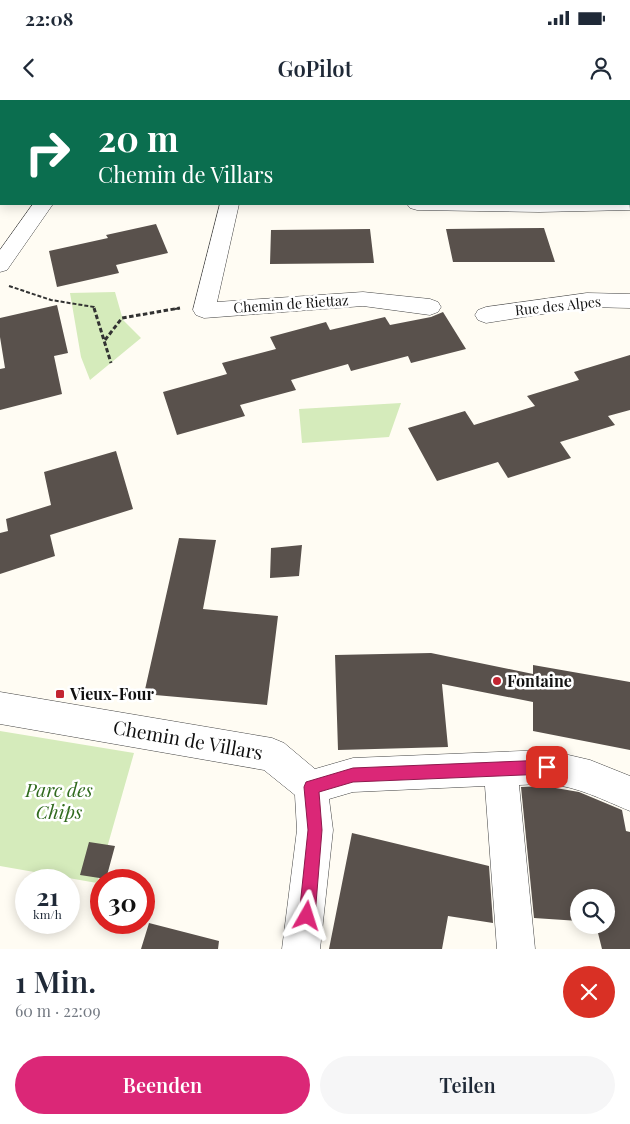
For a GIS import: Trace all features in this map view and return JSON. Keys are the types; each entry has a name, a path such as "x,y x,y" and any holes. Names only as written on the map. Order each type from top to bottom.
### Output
{"street":[{"path":"0,274 42,205"},
{"path":"206,304 230,205"},
{"path":"478,205 584,205"},
{"name":"Chemin de Riettaz","path":"206,304 204,310 363,299 430,307"},
{"name":"Rue des Alpes","path":"486,315 587,300 630,301"},
{"name":"Chemin de Villars","path":"0,708 272,755 311,787"},
{"path":"302,949 315,830 311,787 353,775 547,767 623,783"},
{"path":"501,768 507,860 516,949"}],"path":[{"path":"0,274 51,300 94,307 111,363"},
{"path":"105,340 122,318 206,304"}],"green space":[{"path":"115,292 123,320 141,338 90,380 81,357 70,293"},
{"path":"401,403 389,437 302,443 299,409"},
{"name":"Parc des Chips","path":"0,731 134,753 101,869 90,869 90,882 80,880 80,869 17,869 0,866"}],"building":[{"path":"156,224 168,253 116,265 119,273 57,287 49,251 108,238 106,235"},
{"path":"544,228 555,262 453,262 446,229"},
{"path":"370,229 374,263 270,264 271,230"},
{"path":"57,305 68,353 54,356 62,394 0,410 0,369 5,368 0,337 0,318"},
{"path":"443,312 466,349 411,363 408,356 351,371 348,364 291,380 296,390 240,405 245,416 177,435 163,392 227,374 222,363 276,349 270,337 326,322 330,330 385,317 390,325 431,317"},
{"path":"630,355 630,410 608,416 615,425 560,442 571,458 508,478 498,462 437,481 408,428 465,411 474,425 535,406 527,396 579,380 574,372"},
{"path":"116,451 133,509 50,535 55,556 0,574 0,533 8,531 6,519 51,505 44,472"},
{"path":"179,538 216,540 203,609 278,616 267,705 144,694"},
{"path":"302,545 299,576 270,578 271,548"},
{"path":"431,653 533,674 533,665 630,682 630,750 533,731 533,702 442,684 448,747 338,750 335,655"},
{"path":"544,786 579,792 622,810 626,831 630,832 630,949 602,949 598,934 615,934 615,889 570,889 570,920 534,918 521,787"},
{"path":"352,833 489,866 493,923 448,916 442,949 329,949"},
{"path":"89,842 115,846 109,869 90,869 90,877 80,875"},
{"path":"155,925 219,941 218,949 141,949 146,934 155,934"}],"place":[{"name":"Fontaine","path":"497,681"},
{"name":"Vieux-Four","path":"60,694"}],"route":[{"path":"307,916 315,830 311,787 353,775 547,767"}]}
